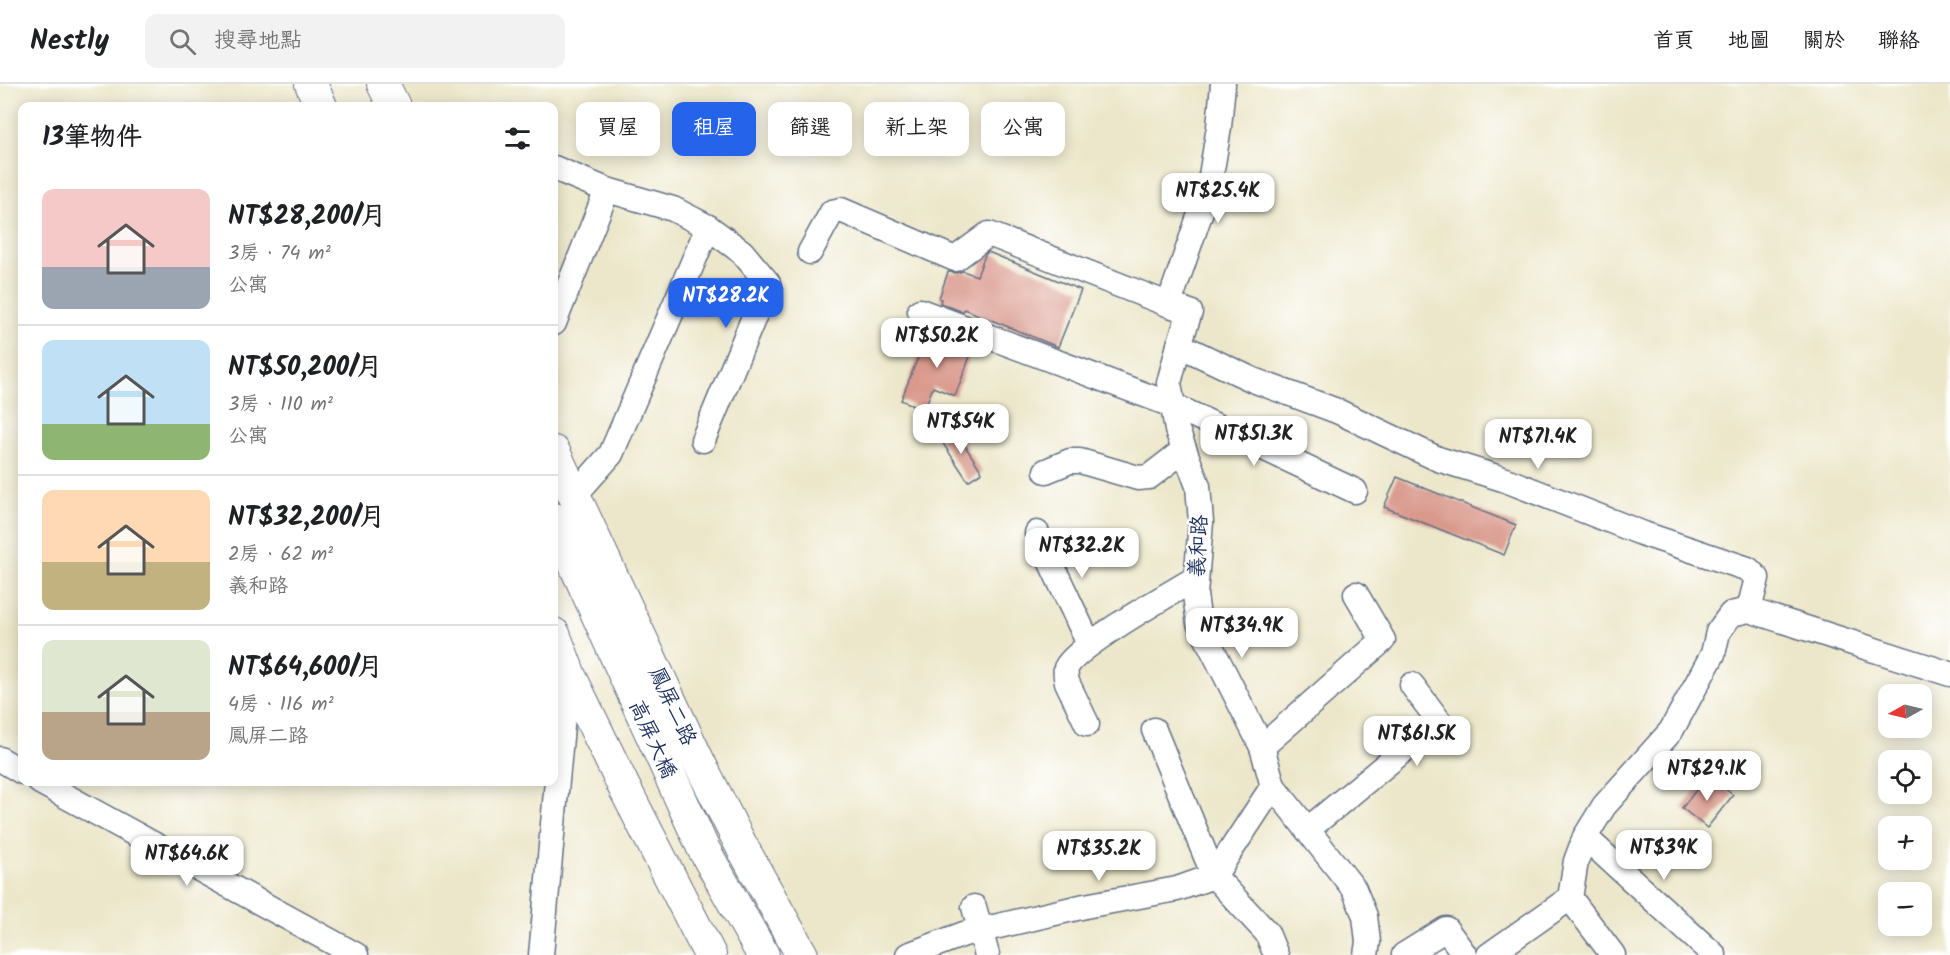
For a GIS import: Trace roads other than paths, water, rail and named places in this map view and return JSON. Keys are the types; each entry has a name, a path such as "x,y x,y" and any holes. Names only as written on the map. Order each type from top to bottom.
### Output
{"main road":[{"path":"311,84 319,102"},
{"path":"330,84 339,102"},
{"path":"363,84 371,102"},
{"path":"383,84 392,102"},
{"name":"鳳屏二路","path":"558,461 696,756 740,843 802,955"},
{"name":"高屏大橋","path":"558,528 703,848 763,955"},
{"name":"高屏大橋","path":"558,581 686,860 738,955"},
{"path":"558,644 570,676 624,787 710,955"}],"street":[{"path":"810,252 832,212 841,210 955,260 989,234 1170,306 1209,188 1223,84"},
{"path":"558,170 607,190 674,209 708,227 742,252 768,282 703,440"},
{"path":"558,313 607,190"},
{"path":"574,496 611,454 708,227"},
{"name":"義和路","path":"1170,306 1190,312 1169,383 1177,430 1198,486 1201,522 1195,595 1199,622 1262,747 1273,786 1354,889 1365,916 1368,942 1366,955"},
{"path":"920,311 1172,405 1355,491"},
{"path":"1179,345 1204,359 1242,375 1337,411 1438,459 1503,479 1644,534 1748,569 1757,578 1749,610"},
{"path":"1046,471 1070,461 1080,461 1138,478 1149,477 1184,450"},
{"path":"1037,533 1089,644"},
{"path":"1087,724 1065,676 1066,668 1089,644 1196,578"},
{"path":"1262,747 1383,640 1356,594"},
{"path":"1613,955 1570,898 1575,861 1585,837 1604,806 1630,780 1671,731 1713,654 1718,633 1731,614 1749,610 1950,674"},
{"path":"558,774 566,683 570,676"},
{"path":"1307,831 1439,721 1412,685"},
{"path":"1154,730 1214,876 1267,933 1276,955"},
{"path":"0,759 18,770"},
{"path":"47,786 356,955"},
{"path":"542,955 557,786"},
{"path":"908,955 964,934 977,919 1085,906 1177,889 1214,876 1273,786"},
{"path":"1585,837 1714,955"},
{"path":"1489,955 1570,898"},
{"path":"977,919 987,955"},
{"path":"1404,955 1446,928 1465,955"}]}
